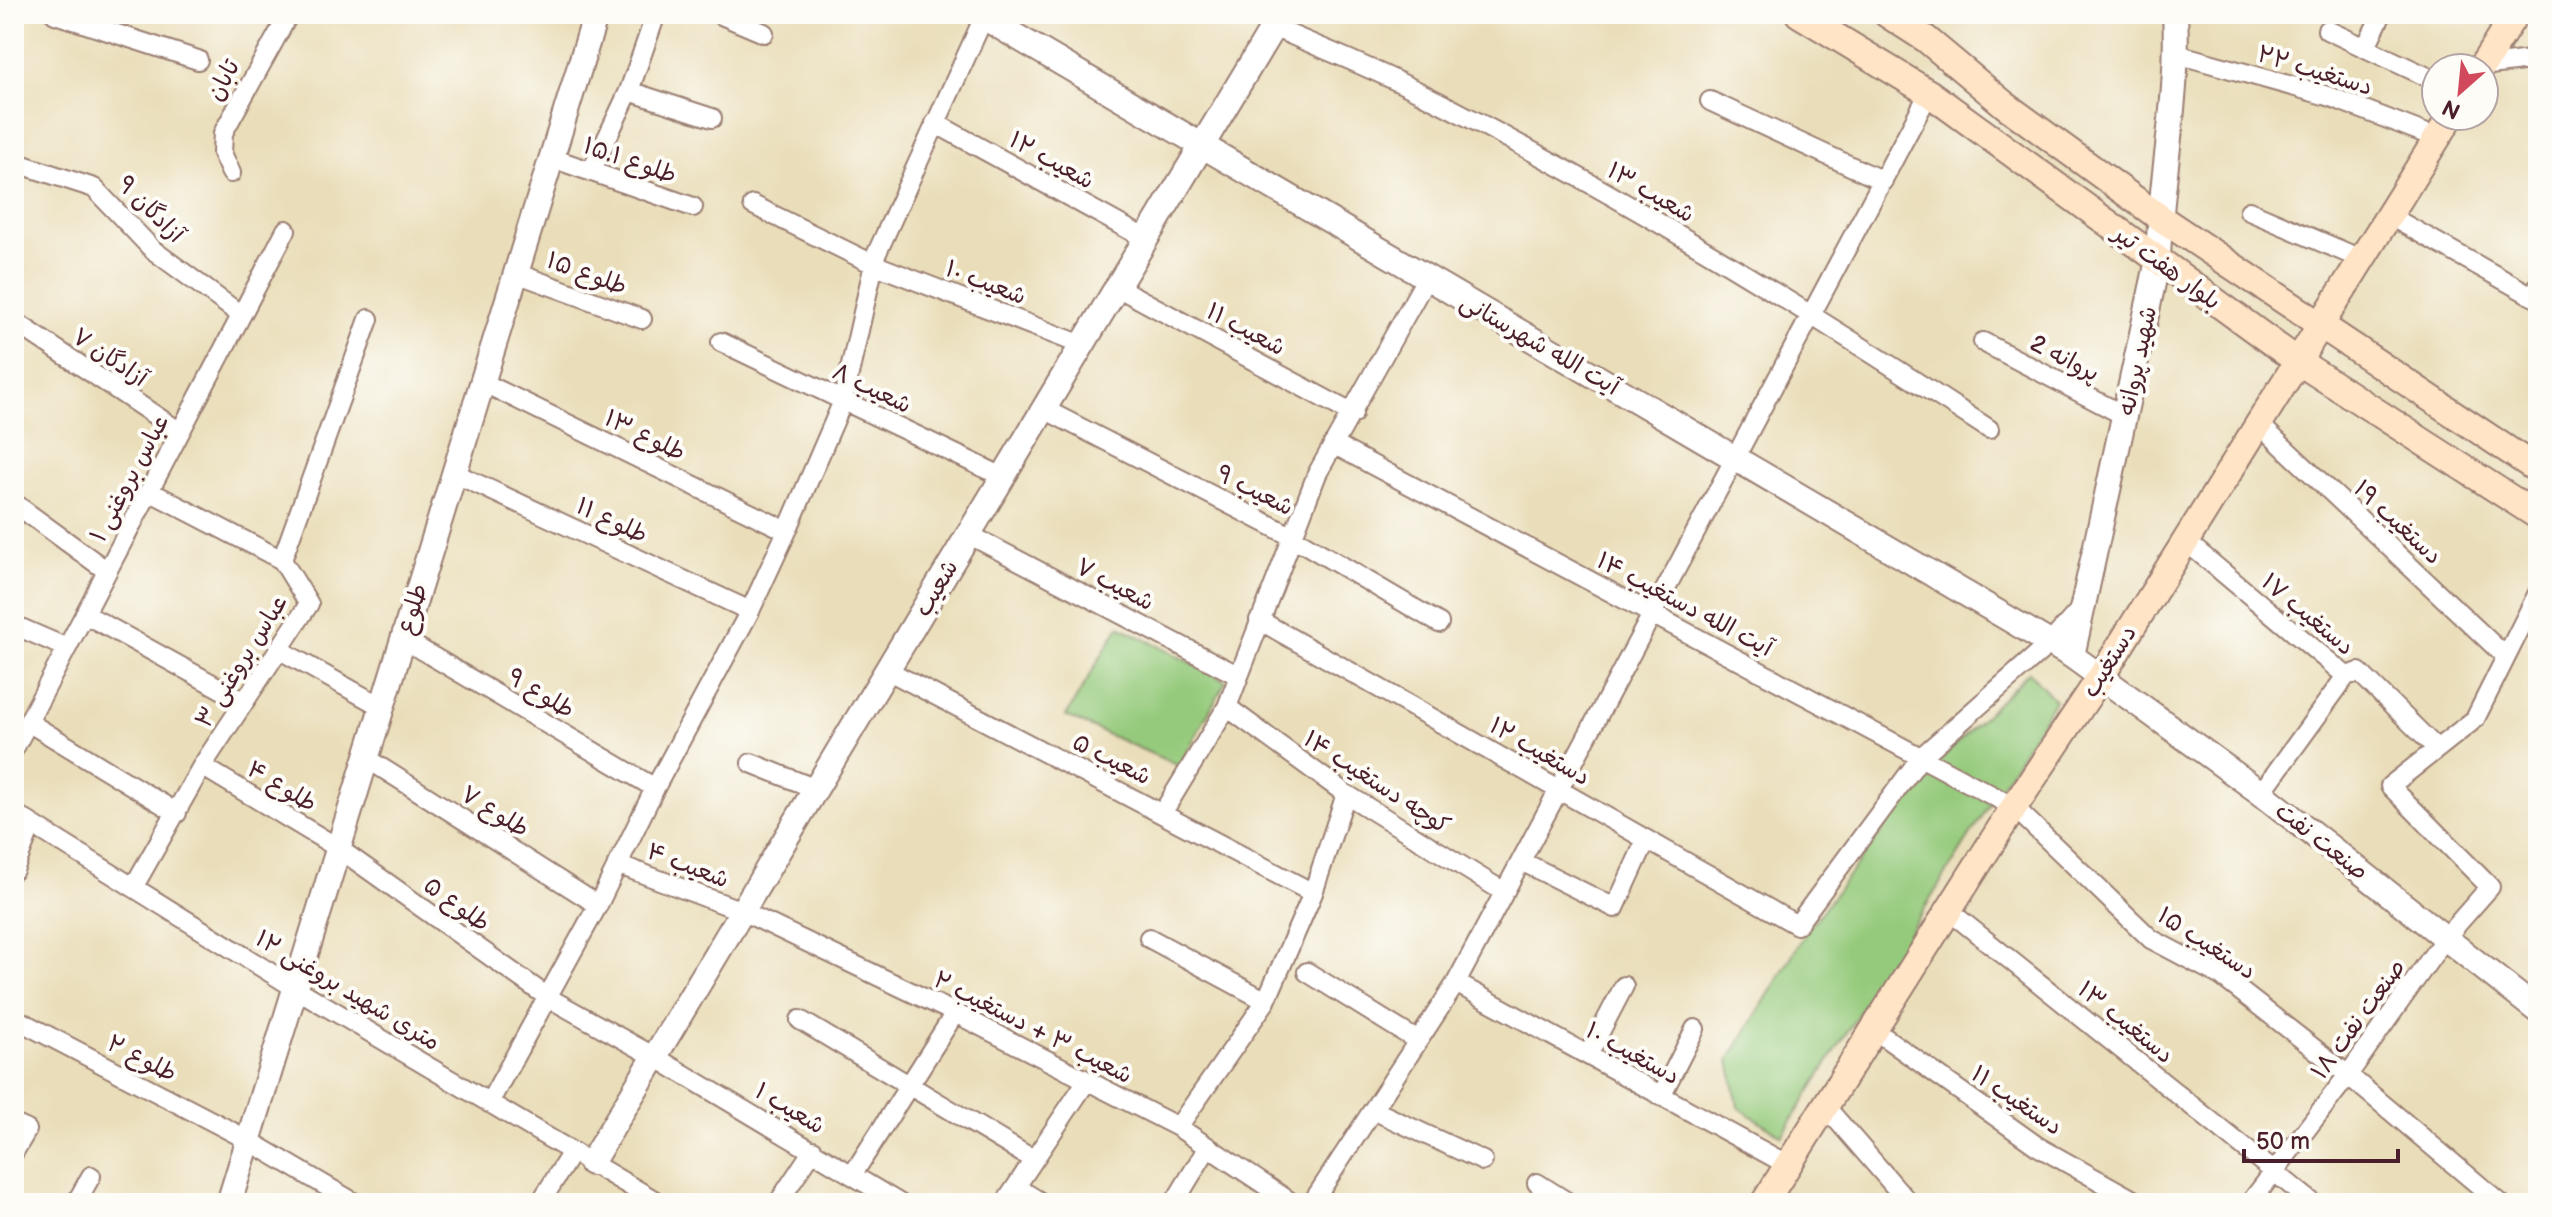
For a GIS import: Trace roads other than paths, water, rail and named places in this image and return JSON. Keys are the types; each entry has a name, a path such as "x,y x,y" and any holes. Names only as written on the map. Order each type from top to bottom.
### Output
{"main road":[{"name":"بلوار هفت تیر","path":"1799,14 1929,93 1981,134 2296,360 2538,516"},
{"name":"بلوار هفت تیر","path":"1887,14 1926,39 2005,105 2159,217 2538,470"},
{"path":"2491,52 2515,14"},
{"path":"1981,134 2005,105"},
{"name":"دستغیب","path":"1764,1203 1948,910 2102,675 2183,539 2441,132"},
{"path":"2469,472 2471,450 2490,438"}],"street":[{"path":"55,14 198,60"},
{"name":"تابان","path":"231,173 222,153 223,133 289,14"},
{"name":"طلوع","path":"229,1203 596,14"},
{"path":"591,172 629,91 656,14"},
{"path":"719,14 764,33"},
{"name":"شهید پروانه","path":"2072,656 2158,260 2159,217 2177,54 2175,14"},
{"path":"2365,48 2382,14"},
{"path":"489,1103 598,905 655,788 750,611 787,531 843,401 873,264 981,16"},
{"name":"آیت الله شهرستانی","path":"981,16 2102,675"},
{"name":"شعیب","path":"582,1157 655,1057 1277,20"},
{"name":"شعیب ۱۳","path":"1277,20 1615,197 1812,314 1989,429"},
{"path":"2327,30 2420,74"},
{"name":"دستغیب ۲۲","path":"2177,54 2420,121"},
{"path":"2500,64 2538,59"},
{"path":"629,91 712,118"},
{"path":"1312,1203 1456,983 1929,93"},
{"path":"1710,101 1883,181"},
{"name":"شعیب ۱۲","path":"935,123 1146,239"},
{"name":"طلوع ۱۵.۱","path":"552,158 693,207"},
{"name":"آزادگان ۹","path":"14,162 94,188 153,250 241,315"},
{"name":"شعیب ۱۰","path":"753,205 873,264 1082,345"},
{"path":"2249,211 2361,259"},
{"path":"2388,215 2534,297 2538,286"},
{"name":"عباس بروغنی ۱","path":"14,749 286,230"},
{"name":"طلوع ۱۵","path":"516,273 642,319"},
{"path":"1163,812 1227,707 1291,536 1333,444 1353,414 1427,277"},
{"name":"شعیب ۱۱","path":"1117,287 1353,414"},
{"name":"عباس بروغنی ۳","path":"134,886 202,766 309,604 282,560 369,319"},
{"name":"آزادگان ۷","path":"14,321 180,432"},
{"name":"شعیب ۸","path":"721,342 1003,477"},
{"name":"پروانه 2","path":"1983,342 2125,416"},
{"name":"طلوع ۱۳","path":"482,382 787,531"},
{"name":"شعیب ۹","path":"1044,409 1291,536 1439,623"},
{"name":"دستغیب ۱۹","path":"2257,422 2506,657"},
{"name":"آیت الله دستغیب ۱۴","path":"1333,444 2014,807"},
{"name":"طلوع ۱۱","path":"454,473 750,611"},
{"path":"149,491 282,560"},
{"path":"14,503 107,571"},
{"name":"شعیب ۷","path":"968,534 1239,676"},
{"name":"دستغیب ۱۷","path":"2183,539 2346,676 2359,672 2437,749"},
{"path":"2437,749 2475,719 2538,593"},
{"path":"1921,757 2050,643 2084,604"},
{"path":"85,614 243,701"},
{"name":"دستغیب ۱۲","path":"1259,620 1797,925 1921,757"},
{"path":"14,625 67,648"},
{"name":"طلوع ۹","path":"403,639 655,788"},
{"path":"278,649 382,707"},
{"name":"شعیب ۵","path":"887,670 1313,893"},
{"name":"صنعت نفت","path":"2102,675 2261,793 2538,1011"},
{"path":"2261,793 2346,676"},
{"name":"کوچه دستغیب ۱۴","path":"1227,707 1346,794 1504,892"},
{"path":"28,722 177,813"},
{"name":"صنعت نفت ۱۸","path":"2250,1203 2348,1075 2445,938 2490,887 2390,786 2437,749"},
{"name":"طلوع ۷","path":"366,758 598,905"},
{"path":"751,763 816,789"},
{"name":"طلوع ۴","path":"202,766 338,848"},
{"path":"1178,1127 1266,1001 1313,893 1346,794"},
{"name":"دستغیب ۱۵","path":"2014,807 2151,939 2221,976 2348,1075 2500,1203"},
{"name":"۱۲ متری شهید بروغنی","path":"14,813 295,988 659,1203"},
{"path":"14,870 32,825"},
{"path":"1521,861 1615,908 1646,840"},
{"name":"طلوع ۵","path":"338,848 549,998 655,1057"},
{"name":"شعیب ۴","path":"617,864 742,911"},
{"name":"دستغیب ۱۳","path":"1948,910 2313,1203"},
{"name":"شعیب ۳ + دستغیب ۲","path":"742,911 955,1013 1178,1127 1292,1203"},
{"path":"1149,938 1266,1001"},
{"path":"1307,972 1418,1041"},
{"name":"دستغیب ۱۰","path":"1456,983 1788,1165"},
{"path":"1588,1055 1624,986"},
{"path":"853,1174 955,1013"},
{"name":"طلوع ۲","path":"14,1018 248,1140 355,1203"},
{"path":"800,1020 1034,1160"},
{"path":"1661,1096 1695,1029"},
{"name":"دستغیب ۱۱","path":"1873,1029 2037,1146 2139,1203"},
{"name":"شعیب ۱","path":"655,1057 899,1203"},
{"path":"1042,1203 1010,1195 1086,1082"},
{"path":"1825,1106 1909,1203"},
{"path":"1373,1110 1483,1161"},
{"path":"14,1124 27,1130 14,1152"},
{"path":"1174,1203 1208,1147"},
{"path":"778,1203 813,1150"},
{"path":"540,1203 582,1157"},
{"path":"76,1203 91,1176"},
{"path":"1537,1183 1569,1203"}]}
